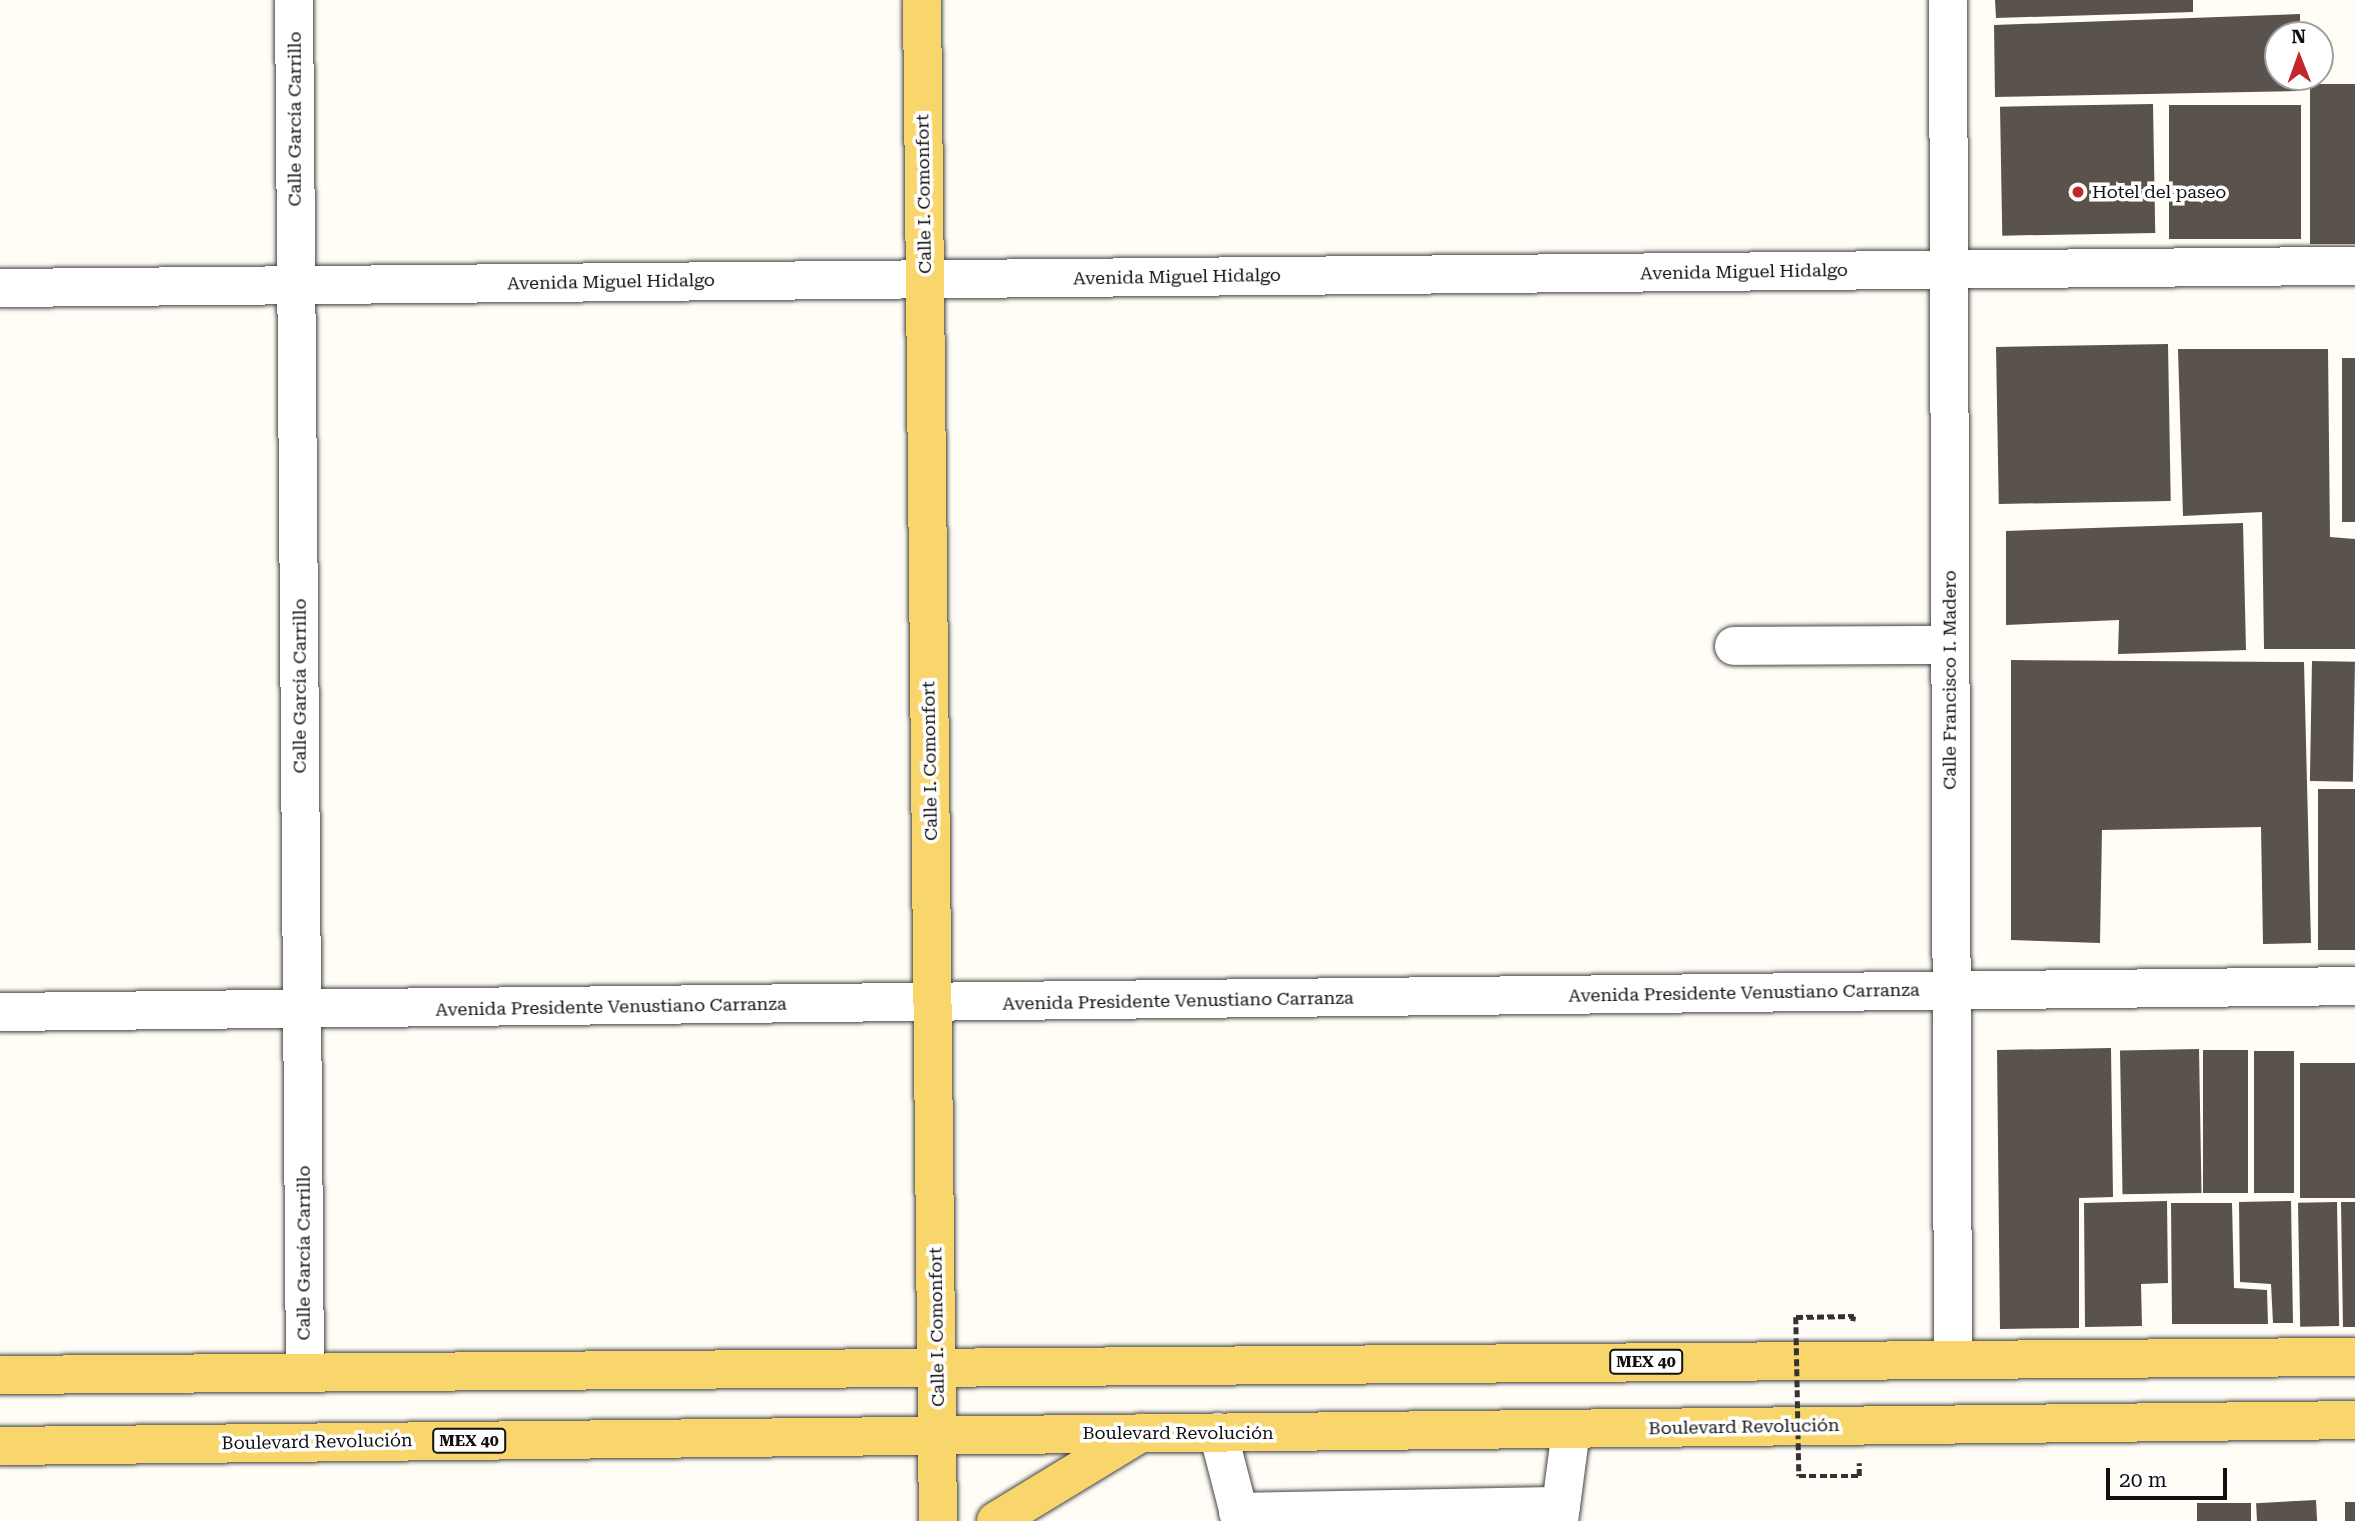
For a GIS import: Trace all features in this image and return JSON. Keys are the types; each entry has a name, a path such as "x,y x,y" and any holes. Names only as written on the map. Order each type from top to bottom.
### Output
{"main road":[{"name":"Calle I. Comonfort","path":"922,0 938,1521"},
{"name":"MEX 40","path":"0,1374 2355,1357"},
{"name":"Boulevard Revolución","path":"0,1446 2355,1420"},
{"path":"996,1521 1141,1433"}],"street":[{"name":"Calle García Carrillo","path":"294,0 305,1372"},
{"name":"Calle Francisco I. Madero","path":"1948,0 1953,1360"},
{"name":"Avenida Miguel Hidalgo","path":"0,288 2355,266"},
{"path":"1734,646 1950,645"},
{"name":"Avenida Presidente Venustiano Carranza","path":"0,1012 933,1004 2355,986"},
{"path":"1218,1432 1240,1516 1560,1513 1571,1430"}],"path":[{"path":"1854,1316 1796,1317 1799,1476 1859,1476"}],"building":[{"path":"1995,0 2193,0 2193,12 1996,18"},
{"path":"2300,14 2300,21 2264,21 2264,91 2299,91 1995,97 1994,25"},
{"path":"2334,84 2355,84 2355,244 2310,244 2310,91 2334,91"},
{"path":"2153,104 2155,233 2002,236 2000,107"},
{"path":"2169,105 2301,105 2301,239 2169,239"},
{"path":"2168,344 2171,501 1999,504 1996,347"},
{"path":"2178,349 2328,349 2330,537 2355,539 2355,649 2264,649 2262,512 2183,516"},
{"path":"2342,358 2355,358 2355,522 2342,522"},
{"path":"2243,523 2246,650 2118,654 2119,620 2006,625 2006,531"},
{"path":"2011,660 2304,662 2311,943 2263,944 2261,827 2102,830 2100,943 2011,940"},
{"path":"2312,661 2355,662 2353,782 2310,781"},
{"path":"2318,789 2355,789 2355,950 2318,950"},
{"path":"2111,1048 2113,1197 2079,1198 2079,1328 2000,1329 1997,1050"},
{"path":"2199,1049 2202,1193 2123,1194 2120,1050"},
{"path":"2203,1050 2248,1050 2248,1193 2203,1193"},
{"path":"2254,1051 2294,1051 2294,1193 2254,1193"},
{"path":"2300,1063 2355,1063 2355,1198 2300,1198"},
{"path":"2167,1201 2168,1283 2141,1284 2142,1326 2085,1327 2084,1203"},
{"path":"2291,1201 2293,1323 2273,1323 2271,1284 2240,1282 2239,1202"},
{"path":"2337,1202 2339,1326 2300,1327 2298,1203"},
{"path":"2341,1202 2355,1202 2355,1327 2343,1327"},
{"path":"2171,1203 2232,1203 2234,1288 2267,1290 2268,1324 2172,1324"},
{"path":"2316,1500 2317,1521 2257,1521 2256,1503"},
{"path":"2345,1502 2355,1502 2355,1521 2345,1521"},
{"path":"2197,1503 2251,1503 2251,1521 2197,1521"}],"place":[{"name":"Hotel del paseo","path":"2078,192"}]}
